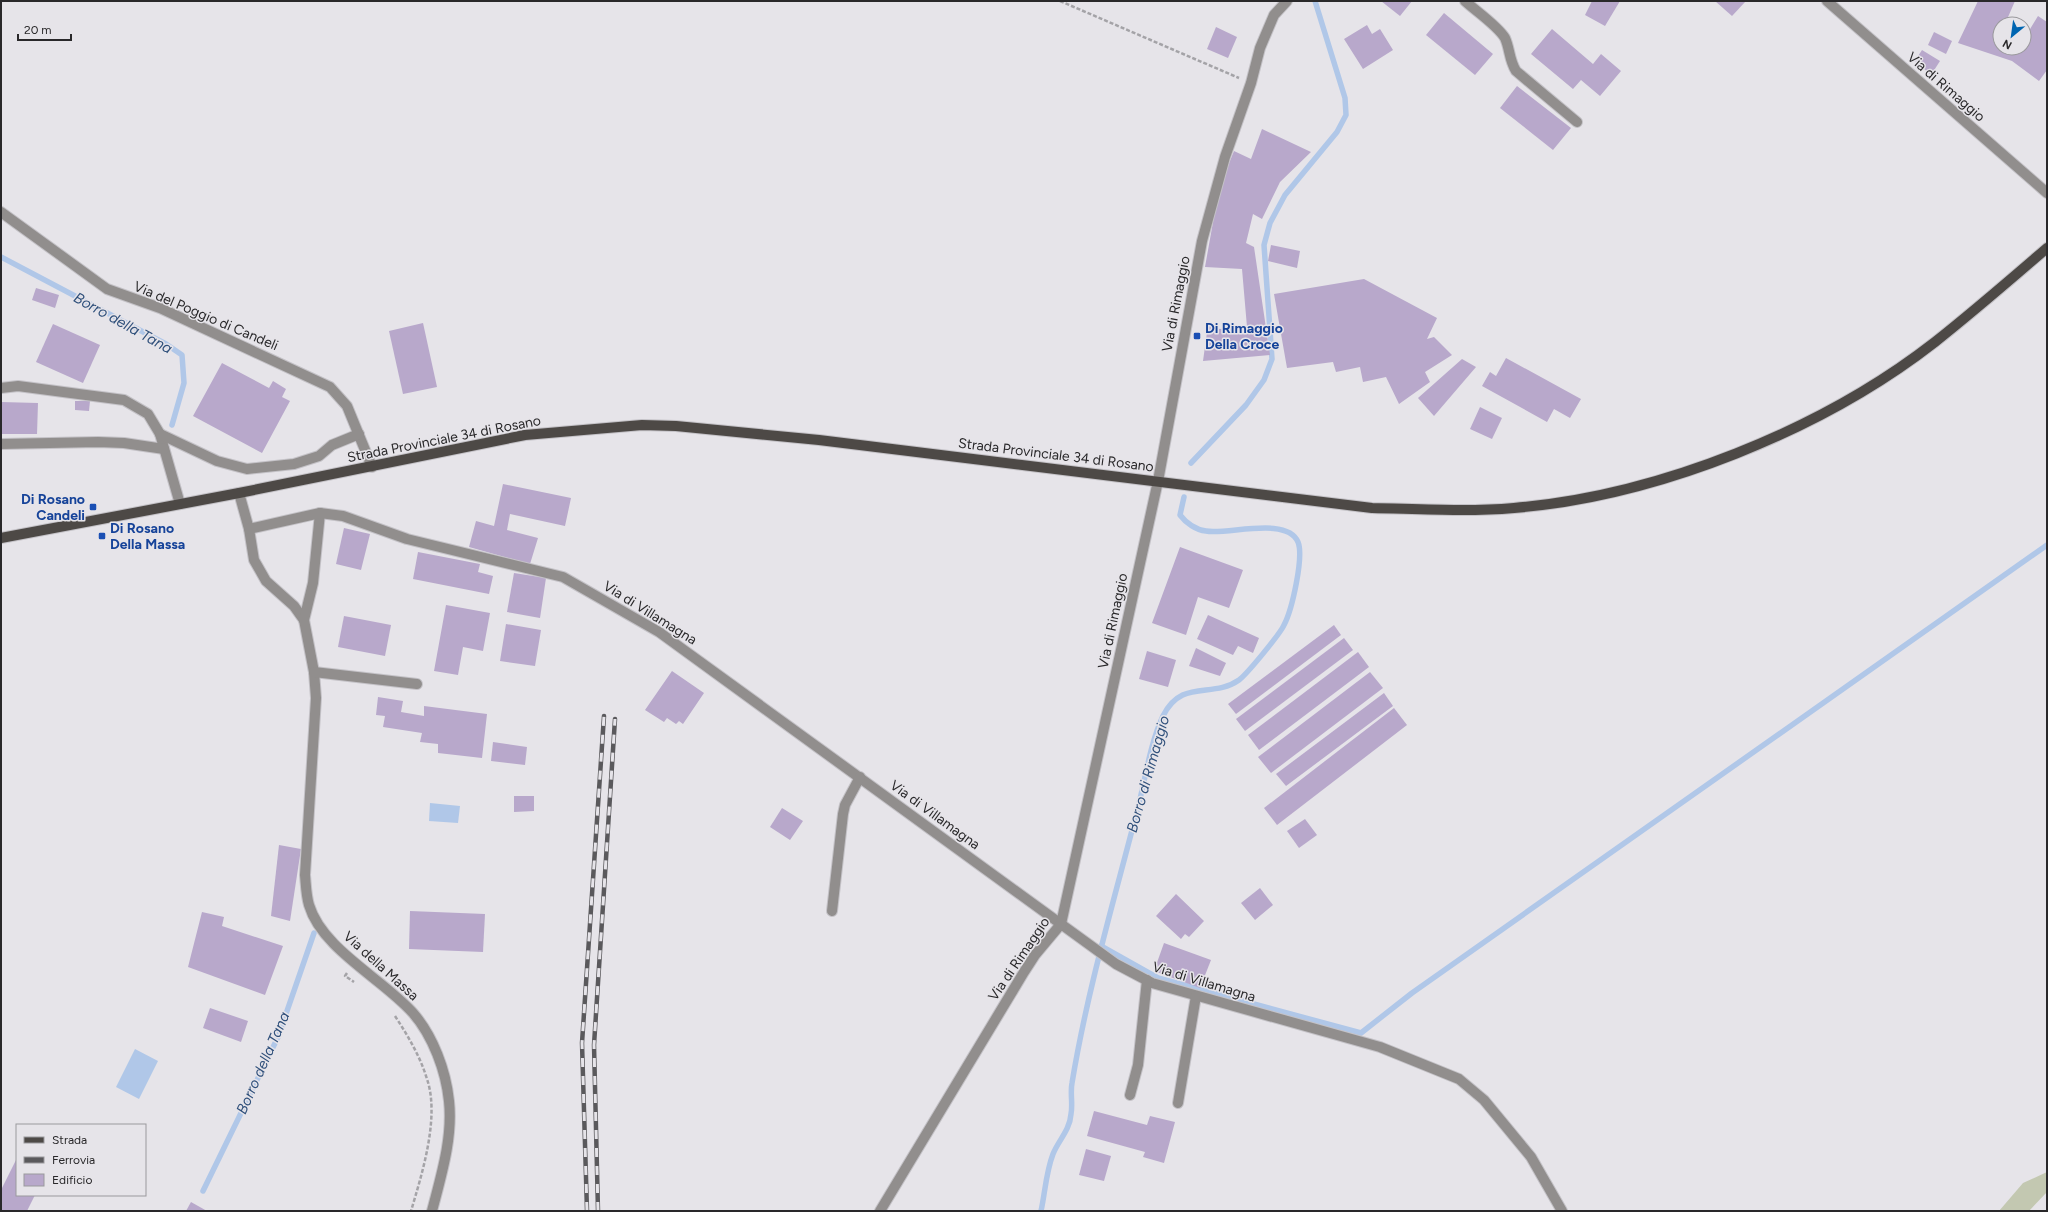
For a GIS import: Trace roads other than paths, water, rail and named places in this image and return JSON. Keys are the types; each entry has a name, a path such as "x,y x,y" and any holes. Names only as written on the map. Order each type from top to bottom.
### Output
{"main road":[{"name":"Strada Provinciale 34 di Rosano","path":"1,538 239,494 525,435 606,427 676,426 820,440 1372,508 1457,510 1514,508 1540,505 1614,492 1638,486 1728,456 1794,427 1854,396 1934,343 2047,248"}],"street":[{"name":"Via di Rimaggio","path":"880,1211 1035,954 1061,924 1158,481 1202,241 1225,157 1251,83 1260,48 1274,15 1287,1"},
{"path":"1465,1 1503,36 1510,62 1516,71 1577,122"},
{"name":"Via di Rimaggio","path":"1827,1 2047,193"},
{"name":"Via del Poggio di Candeli","path":"1,212 107,289 160,308 330,387 347,406 372,467"},
{"path":"1,388 18,386 124,400 148,414 160,434 180,504"},
{"path":"160,434 217,461 246,469 294,464 319,456 332,445 359,434"},
{"path":"1,444 98,442 124,443 164,449"},
{"name":"Via della Massa","path":"239,494 249,529 254,560 266,581 294,606 304,620"},
{"name":"Via della Massa","path":"320,513 313,583 304,620 314,672 316,711 305,875 306,890 309,906 323,930 342,952 394,994 419,1021 433,1046 446,1082 449,1102 449,1134 432,1211"},
{"name":"Via di Villamagna","path":"249,529 320,513 343,516 407,539 563,577 659,632 1116,964 1147,980 1196,996 1380,1047 1459,1079 1484,1100 1531,1157 1562,1211"},
{"path":"314,672 417,684"},
{"path":"832,911 843,814 845,805 860,777"},
{"path":"1130,1095 1138,1065 1147,980"},
{"path":"1178,1103 1196,996"}],"water":[{"path":"430,803 460,806 458,823 429,821"},
{"path":"135,1049 158,1061 139,1099 116,1087"}],"waterway":[{"name":"Borro di Rimaggio","path":"1191,463 1246,405 1264,380 1272,359 1264,245 1270,223 1285,195 1337,132 1346,115 1345,98 1315,1"},
{"name":"Borro della Tana","path":"1,257 166,344 182,355 184,383 172,425"},
{"name":"Borro di Rimaggio","path":"1041,1211 1051,1161 1055,1149 1070,1120 1072,1110 1072,1083 1085,1015 1158,728 1163,716 1171,704 1179,697 1188,693 1229,685 1239,680 1243,676 1270,645 1284,625 1296,584 1299,549 1298,542 1292,534 1282,530 1270,528 1216,532 1195,528 1185,521 1180,515 1184,497"},
{"path":"1101,946 1158,978 1361,1033 1412,993 2047,545"},
{"name":"Borro della Tana","path":"203,1191 278,1037 314,933"}],"railway":[{"path":"587,1211 582,1043 604,716"},
{"path":"598,1211 594,1045 615,719"}],"place":[{"name":"Di Rimaggio Della Croce","path":"1197,336"},
{"name":"Di Rosano Candeli","path":"93,507"},
{"name":"Di Rosano Della Massa","path":"102,536"}]}
